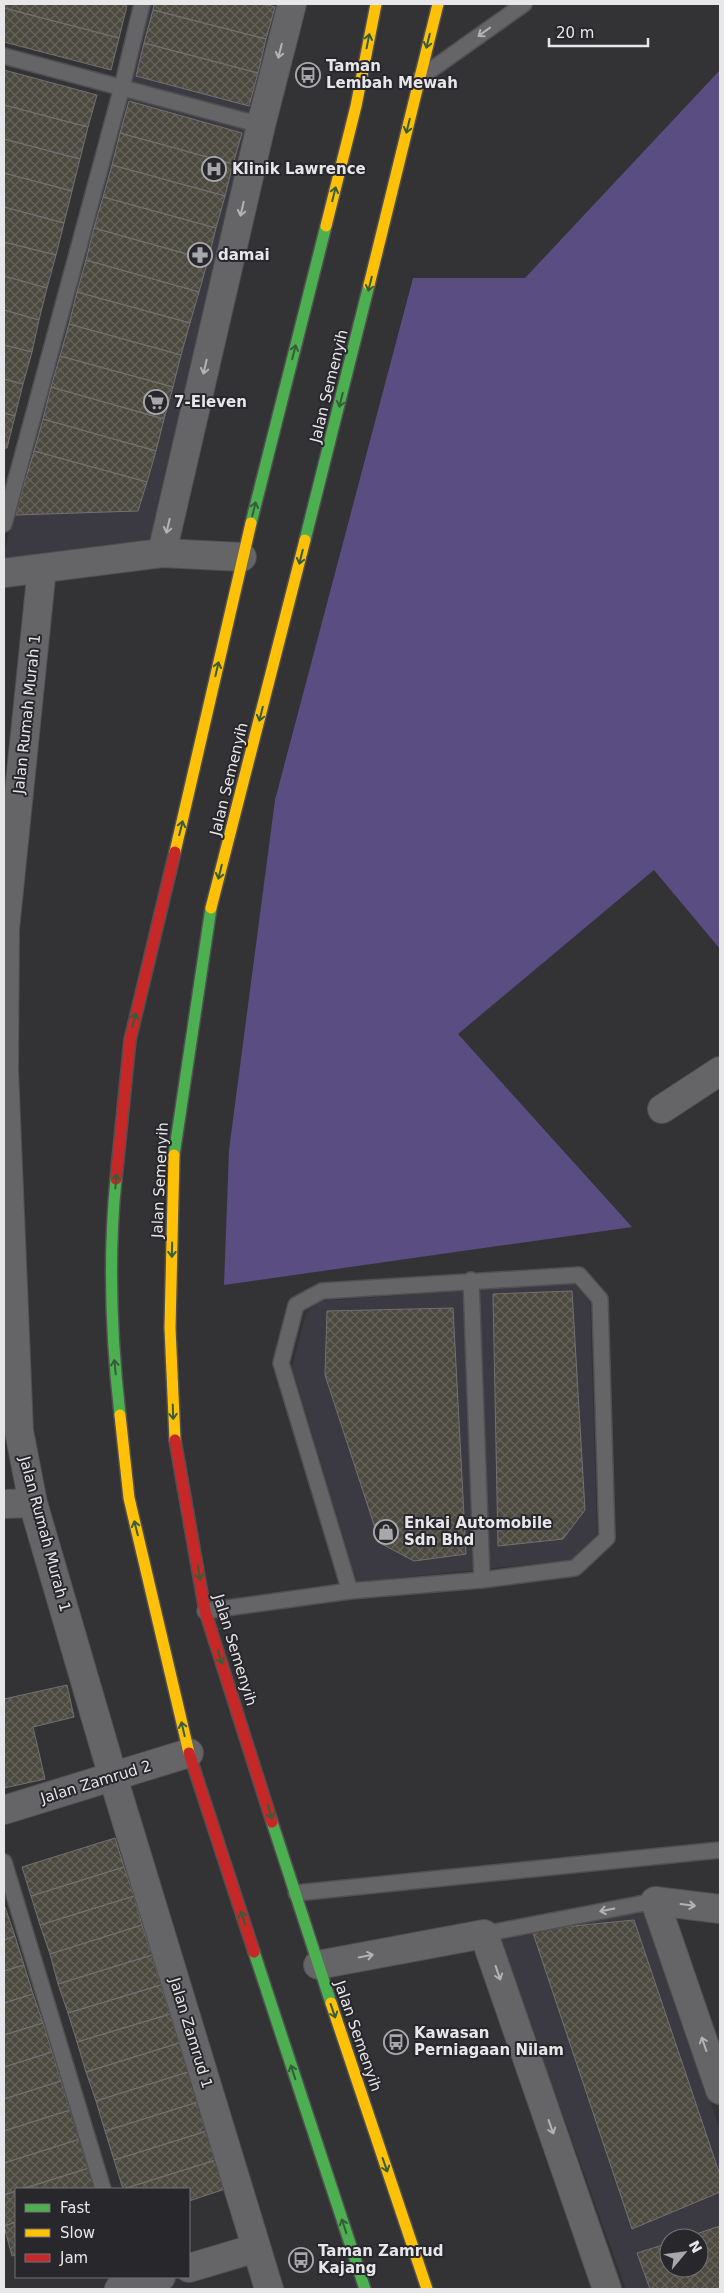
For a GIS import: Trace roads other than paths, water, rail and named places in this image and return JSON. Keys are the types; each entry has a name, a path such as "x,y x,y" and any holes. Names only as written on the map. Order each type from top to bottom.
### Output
{"main road":[{"path":"365,2289 189,1754 128,1498 112,1344 111,1230 130,1040 185,812 242,556 356,106 376,4"},
{"name":"Jalan Semenyih","path":"428,2289 318,1965 206,1611 173,1430 170,1328 174,1149 208,921 353,352 438,4"}],"street":[{"path":"162,553 261,125 292,4"},
{"path":"4,573 162,553 242,556"},
{"name":"Jalan Rumah Murah 1","path":"42,568 5,928 4,1070 19,1431 33,1503 113,1777"},
{"path":"662,1110 720,1071"},
{"path":"4,1504 33,1503"},
{"name":"Jalan Zamrud 2","path":"4,1810 189,1754"},
{"name":"Jalan Zamrud 1","path":"113,1777 269,2289"},
{"path":"720,1909 655,1901 720,2090"},
{"path":"318,1965 484,1934 607,2289"},
{"path":"190,2268 256,2248"},
{"path":"127,2284 156,2278"}],"lane":[{"path":"4,524 122,87 142,4"},
{"path":"419,79 524,4"},
{"path":"4,56 261,125"},
{"path":"206,1611 350,1591 482,1580 575,1568 607,1538 600,1299 579,1275 471,1280 322,1291 296,1305 281,1363 350,1591"},
{"path":"471,1280 482,1580"},
{"path":"296,1893 720,1850"},
{"path":"4,1862 103,2188"},
{"path":"484,1934 655,1901"}],"place":[{"name":"Taman Lembah Mewah","path":"308,75"},
{"name":"Klinik Lawrence","path":"214,169"},
{"name":"damai","path":"200,255"},
{"name":"7-Eleven","path":"156,402"},
{"name":"Enkai Automobile Sdn Bhd","path":"386,1532"},
{"name":"Kawasan Perniagaan Nilam","path":"396,2042"},
{"name":"Taman Zamrud Kajang","path":"301,2260"}]}
